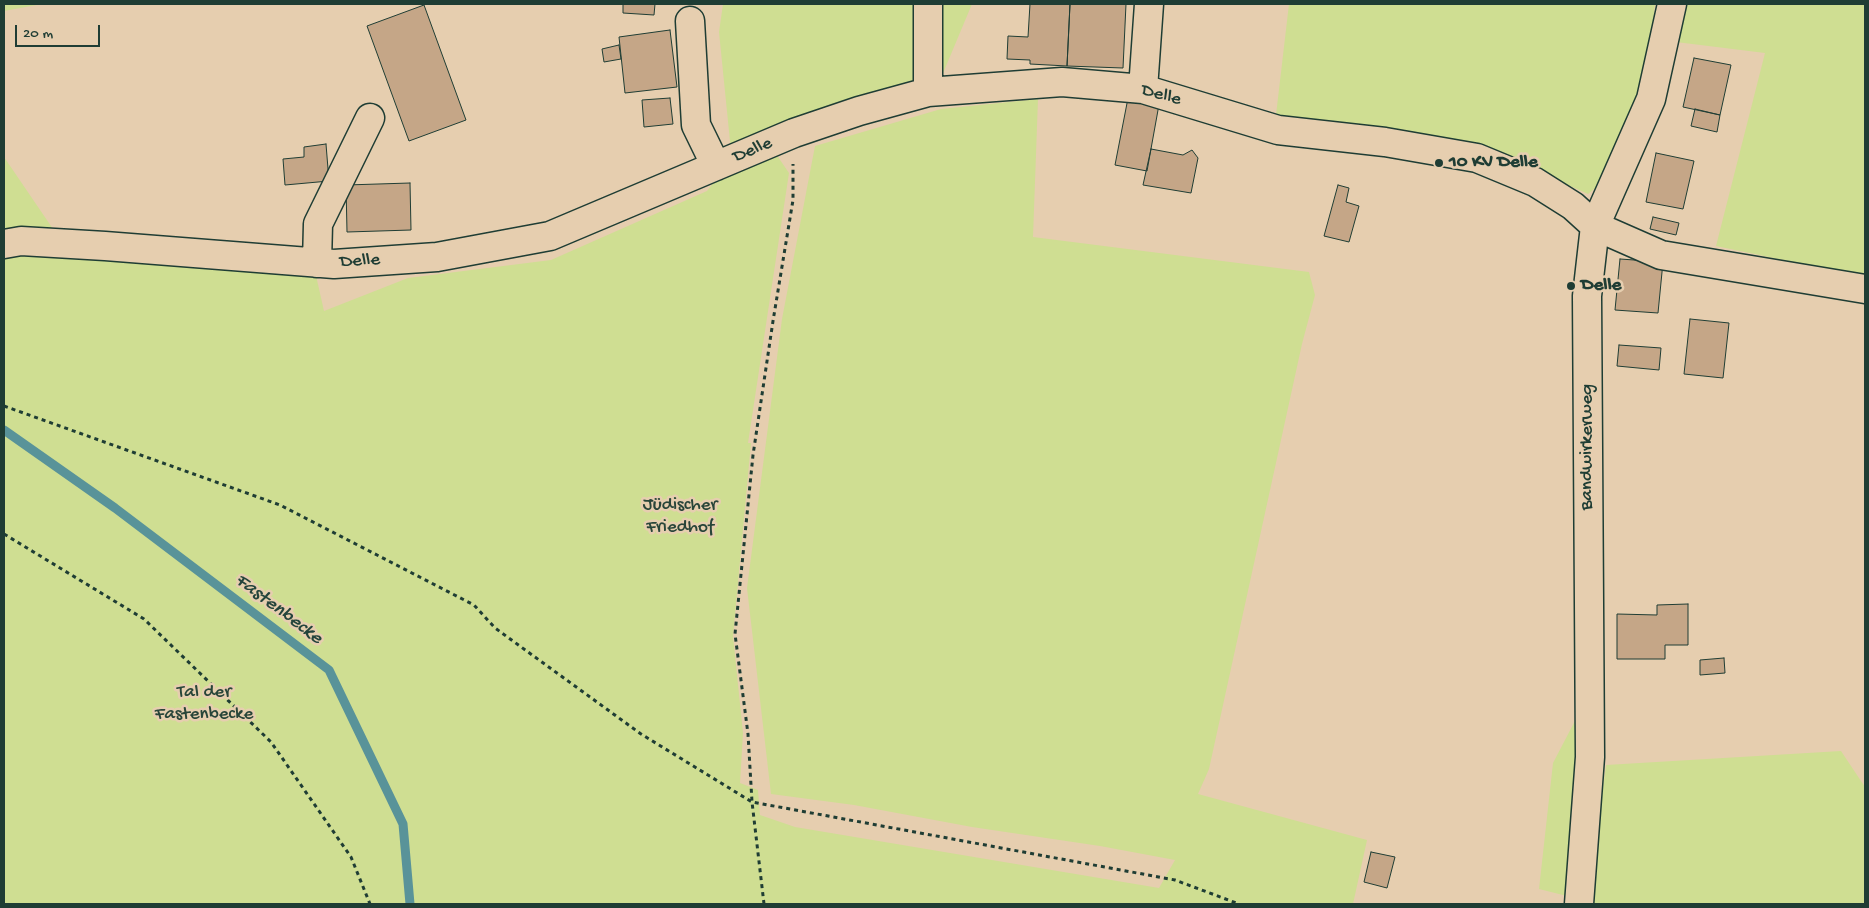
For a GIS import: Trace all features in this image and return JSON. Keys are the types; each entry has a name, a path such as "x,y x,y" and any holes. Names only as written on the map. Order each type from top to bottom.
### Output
{"street":[{"path":"928,4 928,92"},
{"path":"1144,89 1149,4"},
{"name":"Bandwirkerweg","path":"1579,904 1590,757 1587,296 1595,226 1651,99 1672,4"},
{"name":"Delle","path":"690,22 696,125 716,166"},
{"name":"Delle","path":"4,244 21,241 105,246 334,264 437,257 550,236 794,133 859,111 928,92 1062,82 1144,89 1278,130 1385,142 1477,158 1535,182 1574,206 1595,226"},
{"name":"Delle","path":"317,263 318,224 370,118"},
{"path":"1595,226 1660,254 1865,289"}],"path":[{"path":"764,904 752,802 748,734 735,634 754,455 792,200 794,133"},
{"path":"4,406 280,505 474,605 495,628 641,734 752,802 1175,880 1239,904"},
{"path":"4,534 144,619 272,742 351,857 370,904"}],"green space":[{"path":"4,4 42,4 4,11"},
{"path":"723,4 972,4 941,78 732,161 719,32"},
{"path":"1289,4 1655,4 1647,79 1599,185 1588,194 1499,154 1403,134 1276,115"},
{"path":"1680,4 1865,4 1865,300 1784,290 1788,261 1716,246 1765,53 1676,42"},
{"path":"1038,99 1033,237 1309,272 1315,295 1302,344 1209,769 1198,794 1367,840 1353,904 4,904 4,157 68,251 315,271 324,311 408,278 551,260 707,191 716,179 776,154 789,173 748,443 751,443 733,636 743,733 740,783 758,790 760,815 795,827 1159,888 1175,860 1100,846 972,827 854,805 771,794 747,588 782,319 815,146 941,109"},
{"path":"1577,717 1578,762 1567,896 1539,889 1553,763"},
{"path":"1841,751 1865,787 1865,904 1588,904 1606,765"}],"building":[{"path":"623,4 655,4 654,15 623,13"},
{"path":"1030,4 1070,4 1067,66 1030,64 1030,60 1007,59 1008,36 1028,37"},
{"path":"1070,4 1126,4 1123,68 1067,66"},
{"path":"424,5 466,120 409,141 367,26"},
{"path":"670,30 677,87 625,93 619,37"},
{"path":"619,45 621,59 604,62 602,49"},
{"path":"1694,58 1731,65 1720,115 1683,107"},
{"path":"1129,93 1160,99 1147,171 1115,165"},
{"path":"670,98 673,124 644,127 642,100"},
{"path":"1695,109 1720,115 1717,132 1691,126"},
{"path":"326,144 329,181 285,185 283,159 304,157 304,147"},
{"path":"1151,149 1183,155 1192,150 1198,158 1191,193 1143,185"},
{"path":"1656,153 1694,161 1683,209 1646,202"},
{"path":"410,183 411,230 347,232 346,185"},
{"path":"1338,185 1349,188 1346,202 1359,206 1349,242 1324,236"},
{"path":"1653,217 1679,223 1676,235 1650,229"},
{"path":"1620,259 1663,262 1658,313 1615,310"},
{"path":"1690,319 1729,323 1723,378 1684,374"},
{"path":"1619,345 1661,348 1659,370 1617,366"},
{"path":"1688,604 1688,645 1665,645 1665,659 1617,659 1617,614 1657,615 1657,605"},
{"path":"1724,658 1725,673 1700,675 1700,660"},
{"path":"1371,852 1395,857 1387,888 1364,882"}],"waterway":[{"name":"Fastenbecke","path":"4,430 115,508 329,670 403,824 410,904"}],"place":[{"name":"10 KV Delle","path":"1439,163"},
{"name":"Delle","path":"1571,286"}],"park label":[{"name":"Jüdischer Friedhof","path":"680,517"},
{"name":"Tal der Fastenbecke","path":"204,704"}]}
